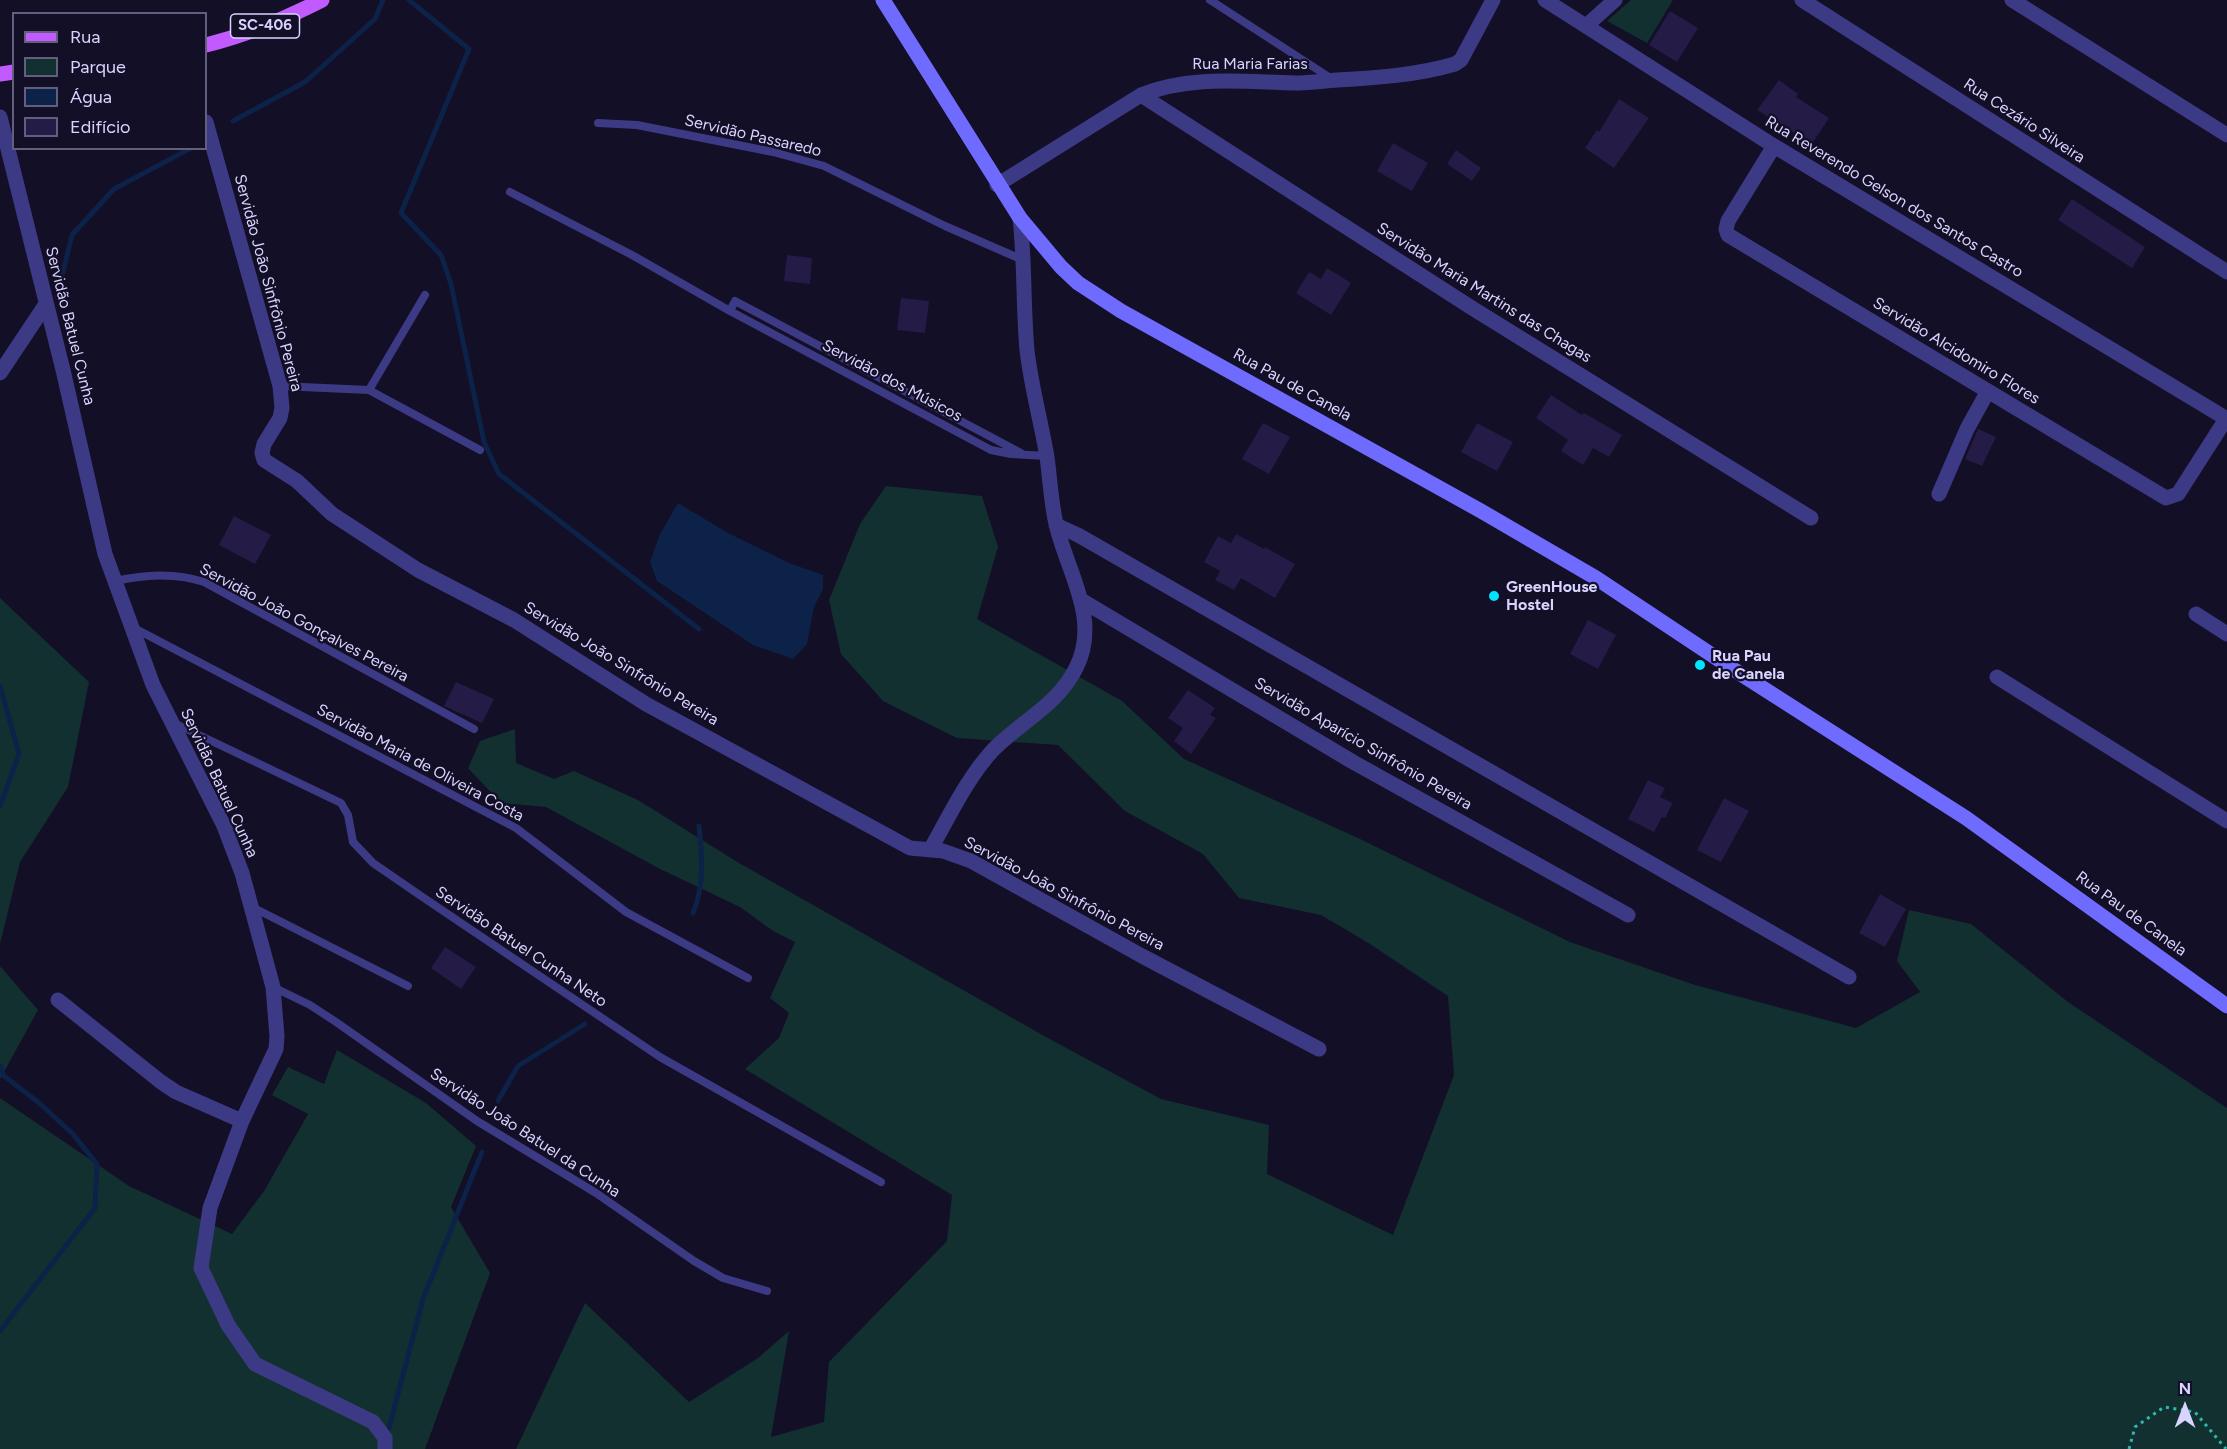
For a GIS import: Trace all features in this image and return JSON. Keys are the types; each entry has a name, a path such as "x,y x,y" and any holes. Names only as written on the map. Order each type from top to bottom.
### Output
{"main road":[{"name":"SC-406","path":"207,45 264,26 322,0"}],"street":[{"name":"Rua Pau de Canela","path":"883,0 997,185 1020,218 1061,267 1098,298 1491,516 1596,578 1966,818 2227,1006"},
{"name":"Rua Maria Farias","path":"997,185 1141,94 1176,83 1219,80 1298,83 1398,74 1455,64 1461,60 1493,0"},
{"name":"Rua Reverendo Gelson dos Santos Castro","path":"1545,0 1774,146 2226,419"},
{"path":"1586,26 1615,0"},
{"name":"Rua Cezário Silveira","path":"1802,0 2227,272"},
{"path":"2012,0 2227,135"},
{"name":"Servidão Maria Martins das Chagas","path":"1141,94 1472,308 1811,518"},
{"name":"Servidão Batuel Cunha","path":"0,117 63,370 96,521 114,581 153,685 224,826 242,873 273,987 276,1049 243,1121 210,1208 201,1268 228,1325 255,1364 373,1422 385,1438 385,1449"},
{"name":"Servidão João Sinfrônio Pereira","path":"207,126 280,386 282,408 280,418 264,444 262,453 264,460 297,481 332,514 418,570 514,620 646,704 910,848 943,852 971,861 1142,956 1319,1049"},
{"name":"Servidão Alcidomiro Flores","path":"1774,146 1728,221 1726,229 1728,236 2166,498 2178,494 2226,419"},
{"path":"930,850 966,788 993,750 1050,703 1066,686 1083,650 1085,629 1082,600 1056,525 1047,456 1027,350 1020,218"},
{"path":"0,373 46,304"},
{"path":"1939,494 1967,429 1988,391"},
{"path":"1056,525 1078,535 1849,977"},
{"name":"Servidão Aparício Sinfrônio Pereira","path":"1082,600 1353,762 1628,915"},
{"path":"2196,614 2227,634"},
{"path":"1997,677 2227,821"},
{"path":"58,1000 176,1092 243,1121"}],"lane":[{"path":"1210,0 1334,80"},
{"name":"Servidão Passaredo","path":"598,123 637,125 773,152 824,166 945,226 1024,261"},
{"name":"Servidão dos Músicos","path":"510,192 632,255 730,311 991,450 1047,456"},
{"path":"369,390 425,295"},
{"path":"730,311 735,301 1025,455"},
{"path":"825,361 830,351"},
{"path":"871,386 876,376"},
{"path":"280,386 369,390 480,450"},
{"name":"Servidão João Gonçalves Pereira","path":"114,581 148,574 188,576 204,582 474,729"},
{"name":"Servidão Maria de Oliveira Costa","path":"130,626 516,828 627,912 748,978"},
{"name":"Servidão Batuel Cunha Neto","path":"170,721 341,803 348,815 352,842 373,863 660,1057 881,1182"},
{"path":"252,907 408,986"},
{"name":"Servidão João Batuel da Cunha","path":"273,987 327,1016 477,1121 596,1193 694,1262 723,1278 767,1291"}],"path":[{"path":"2129,1449 2135,1427 2164,1407 2195,1412 2226,1449"}],"green space":[{"path":"1631,0 1673,0 1647,43 1607,21"},
{"path":"886,486 982,496 998,547 977,619 1122,701 1184,759 1358,838 1570,942 1695,985 1856,1028 1920,992 1897,961 1909,910 1971,924 2068,1002 2227,1108 2227,1449 516,1449 585,1303 689,1402 758,1358 789,1331 771,1437 824,1422 829,1362 947,1241 952,1195 745,1069 779,1038 789,1013 770,998 795,942 773,931 740,907 660,869 546,807 501,803 468,768 480,741 515,729 516,763 554,779 574,771 638,800 739,863 1046,1037 1161,1099 1269,1125 1267,1174 1393,1235 1454,1075 1448,996 1370,944 1321,915 1239,898 1203,854 1125,811 1058,745 957,738 883,701 841,654 829,600 860,524"},
{"path":"0,598 89,682 68,787 20,862 0,944"},
{"path":"0,966 38,1010 0,1079"},
{"path":"337,1050 426,1103 476,1146 451,1207 490,1273 425,1449 0,1449 0,1098 129,1186 232,1234 264,1191 308,1114 272,1095 288,1067 324,1084"}],"water":[{"path":"678,503 728,533 789,563 823,575 823,589 814,607 807,644 793,659 753,645 657,581 650,562 660,534"}],"building":[{"path":"1670,11 1698,28 1677,62 1649,45"},
{"path":"1779,80 1798,94 1796,97 1829,118 1812,144 1757,110"},
{"path":"1619,99 1649,118 1614,168 1585,148 1597,130 1599,132"},
{"path":"1393,143 1428,163 1412,191 1377,171"},
{"path":"1456,150 1481,168 1472,181 1447,164"},
{"path":"2072,199 2145,247 2132,268 2058,220"},
{"path":"787,255 812,258 810,284 784,281"},
{"path":"1327,268 1351,283 1331,315 1296,293 1309,272 1321,279"},
{"path":"901,298 929,301 925,333 897,330"},
{"path":"1551,395 1582,415 1584,413 1622,435 1609,457 1593,448 1583,465 1561,451 1568,440 1536,418"},
{"path":"1263,423 1290,437 1269,474 1242,459"},
{"path":"1477,423 1513,442 1497,471 1461,452"},
{"path":"1978,429 1996,437 1982,466 1965,459"},
{"path":"234,516 271,535 255,564 219,545"},
{"path":"1236,534 1295,564 1275,598 1241,578 1234,590 1215,580 1220,571 1204,562 1218,536 1231,543"},
{"path":"1588,620 1616,635 1598,669 1570,654"},
{"path":"456,682 494,699 482,723 444,706"},
{"path":"1188,690 1215,708 1210,715 1216,718 1191,754 1174,741 1183,728 1168,718"},
{"path":"1648,780 1665,788 1660,797 1673,803 1654,832 1628,819"},
{"path":"1724,798 1749,811 1721,862 1697,850"},
{"path":"1880,894 1906,909 1885,947 1859,933"},
{"path":"445,947 476,967 461,989 431,968"}],"waterway":[{"path":"233,121 305,82 375,19 383,0"},
{"path":"409,0 469,49 401,213 441,255 451,284 484,442 499,474 699,629"},
{"path":"57,297 72,235 114,189 187,150"},
{"path":"0,686 19,754 0,806"},
{"path":"693,913 701,881 699,826"},
{"path":"498,1101 518,1066 585,1024"},
{"path":"0,1066 4,1076 38,1102 72,1133 97,1164 95,1208 0,1331"},
{"path":"389,1428 423,1299 482,1152"}],"place":[{"name":"GreenHouse Hostel","path":"1494,596"},
{"name":"Rua Pau de Canela","path":"1700,665"}]}
